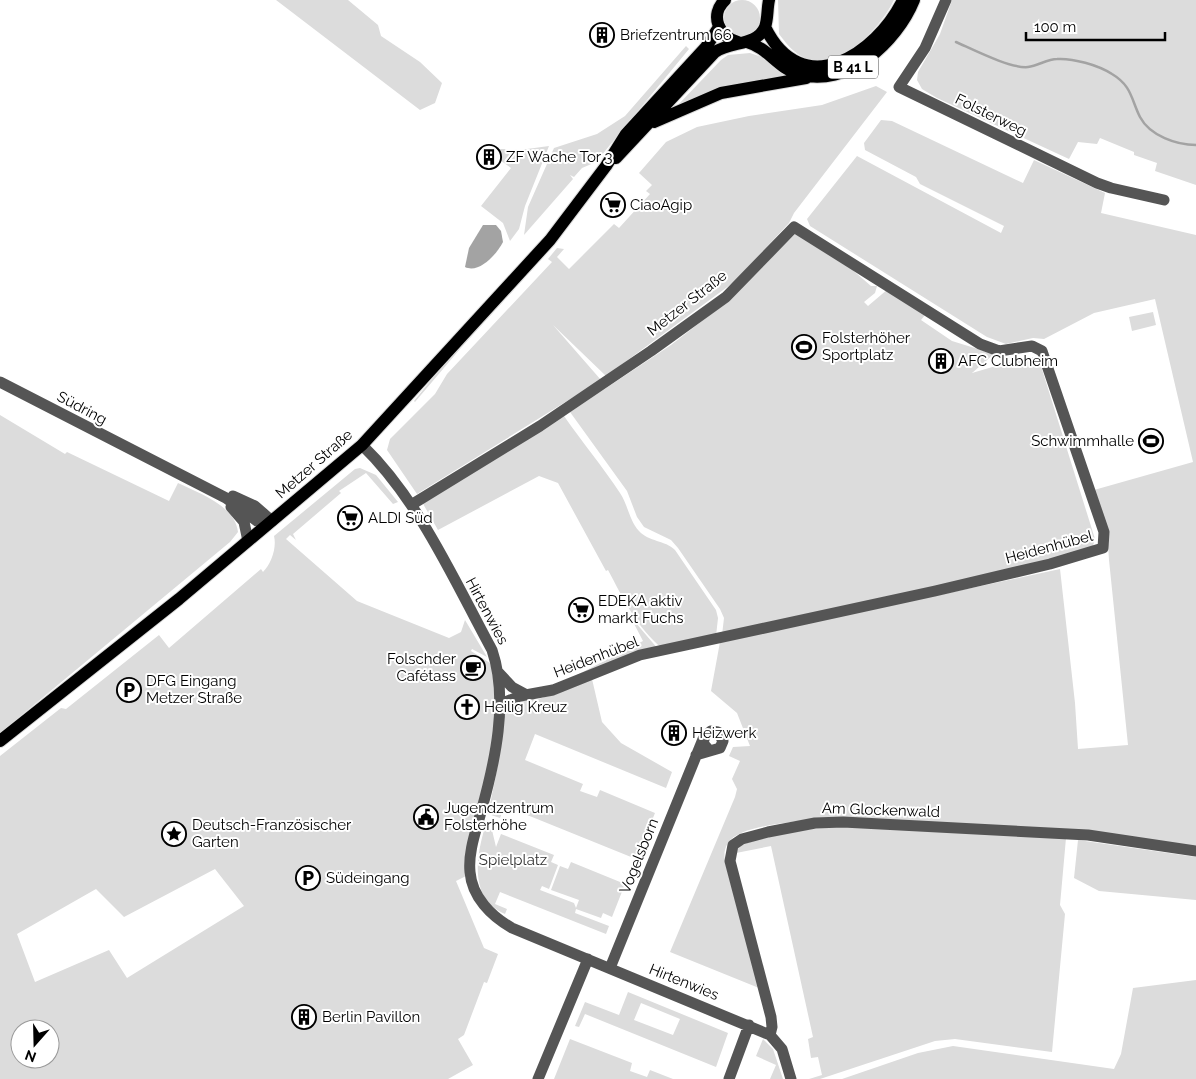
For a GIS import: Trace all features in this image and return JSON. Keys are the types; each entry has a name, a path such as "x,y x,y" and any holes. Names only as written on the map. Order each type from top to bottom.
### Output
{"main road":[{"name":"Metzer Straße","path":"0,741 248,541 362,445 550,240 606,166 626,134 706,47 719,27 717,19 718,10 725,0"},
{"path":"759,0 766,21"},
{"path":"766,21 769,0"},
{"name":"B 41 L","path":"766,21 777,46 790,58 807,66 829,66 840,63 864,49 886,27 903,0"},
{"name":"B 41 L","path":"743,42 758,45 789,70 811,76 838,74 869,57 897,30 914,0"},
{"name":"Metzer Straße","path":"606,166 647,126 715,52 725,45 756,38 766,21"},
{"path":"719,27 727,38 743,42"},
{"path":"647,126 703,99 721,93 811,76"}],"street":[{"name":"Folsterweg","path":"946,0 928,42 899,87 1097,183 1164,200"},
{"name":"Metzer Straße","path":"411,505 540,426 651,351 726,297 794,227"},
{"name":"Heidenhübel","path":"498,709 506,702 525,694 553,690 640,655 1061,561 1104,548 1104,532 1042,351 1032,346 999,351 980,344 794,227"},
{"name":"Südring","path":"0,382 215,493 269,523"},
{"name":"Hirtenwies","path":"362,445 381,464 411,505 492,650 498,672 500,684 490,774 470,857 472,882 485,907 500,921 770,1035"},
{"name":"Südring","path":"151,460 255,506 269,523"},
{"name":"Südring","path":"215,493 242,519 247,530 248,541"},
{"path":"498,672 512,687 525,694"},
{"path":"696,756 709,750 716,751 720,748 722,737 718,732 711,732 703,739 705,747 709,750"},
{"name":"Vogelsborn","path":"610,968 703,739"},
{"name":"Am Glockenwald","path":"770,1035 772,1027 771,1017 730,861 733,846 742,839 799,826 844,822 1078,834 1196,851"},
{"path":"538,1079 588,959"},
{"path":"728,1079 749,1025"},
{"path":"770,1035 782,1049 791,1079"}],"green space":[{"path":"276,0 348,0 378,25 381,36 420,62 442,83 435,103 420,110"},
{"path":"742,0 749,1 755,5 759,11 759,25 755,31 749,35 742,36 735,35 729,31 725,25 724,18 725,11 729,5 735,1"},
{"path":"778,0 894,0 879,24 855,46 842,55 828,60 814,61 798,54 779,34"},
{"path":"952,0 1196,0 1196,185 1155,171 1157,163 1134,155 1134,152 1100,138 1097,144 1078,142 1069,159 937,98 922,89 917,80 918,72 940,34"},
{"path":"686,46 689,49 596,162 582,168 574,177 570,175 573,179 524,235 528,207 554,148 597,134 625,116"},
{"path":"750,53 768,59 787,76 675,108 721,60 728,55"},
{"path":"876,86 887,92 794,213 789,223 734,282 606,376 553,325 601,380 417,494 387,450 390,439 435,394 447,374 552,262 548,259 557,248 564,249 557,257 569,269 614,224 619,228 650,194 646,191 652,185 639,173 666,142 697,127 749,116 822,105"},
{"path":"881,120 892,121 1023,183 1034,160 1105,193 1101,213 1196,235 1196,847 798,821 750,830 741,833 728,843 724,857 759,988 670,952 735,797 737,789 732,779 740,761 729,756 733,747 750,746 737,713 711,691 720,642 1060,569 1075,703 1078,749 1128,745 1107,530 1094,490 1193,462 1155,299 1094,313 1044,339 1033,338 1006,344 987,337 810,226 807,219 857,156 1001,233 1004,226 920,184 916,177 865,150 864,143"},
{"path":"549,146 525,206 519,229 510,241 503,223 481,206 511,168 493,155 498,149 527,149"},
{"path":"796,233 848,266 871,286 877,286 875,293 864,302 868,306 888,289 925,315 921,320 952,341 994,354 972,373 1027,357 1034,357 1040,363 1095,539 1093,546 1071,555 722,635 724,618 720,609 671,540 644,527 637,517 627,491 570,412 671,345 729,300"},
{"path":"550,250 460,349 415,402 444,364"},
{"path":"1153,312 1156,325 1132,331 1129,317"},
{"path":"0,415 65,454 67,452 169,501 178,483 205,496 223,507 230,514 238,532 230,542 0,733"},
{"path":"564,416 620,493 639,531 643,535 667,544 675,550 716,610 718,618 716,636 662,648 653,640 638,622 608,570 606,571 558,483 539,476 438,530 422,502"},
{"path":"360,468 376,475 398,502 393,504 366,473 339,491 341,493 293,534 296,540 290,535 286,539 357,601 449,638 461,632 465,620 487,657 472,649 471,651 490,663 500,695 470,874 456,881 484,948 498,954 487,983 484,982 464,1035 458,1039 473,1065 448,1079 0,1079 0,756 61,708 66,709 159,635 169,648 261,569 263,572 273,556 274,536 355,469","holes":["215,869 244,906 127,978 109,950 35,982 17,934 96,889 124,917"]},
{"path":"630,616 658,649 575,676 643,641"},
{"path":"592,679 602,722 621,743 672,772 666,788 535,734 525,760 583,784 580,791 597,797 600,790 655,813 636,859 505,806 500,818 488,814 497,770 504,708 523,699 538,699 556,694"},
{"path":"829,826 1066,838 1060,905 1065,914 1052,1052 955,1039 935,1041 820,1079 809,1079 822,1075 818,1057 811,1058 808,1039 813,1037 771,846 736,853 738,846 769,836"},
{"name":"Spielplatz","path":"485,827 492,830 496,847 501,834 554,855 551,862 558,865 549,889 542,886 540,890 574,903 576,908 579,900 551,890 560,866 568,869 571,862 625,884 612,917 603,913 601,918 576,909 575,913 609,926 606,934 500,892 495,904 507,909 505,914 493,907 485,898 480,888 478,876 479,851"},
{"path":"1078,840 1196,857 1196,900 1099,891 1074,878"},
{"path":"1196,980 1196,1079 842,1079 918,1053 953,1046 1114,1069 1121,1054 1133,988"},
{"path":"628,992 728,1033 716,1067 585,1014 579,1027 575,1026 585,1002 619,1015","holes":["641,1003 680,1019 673,1035 634,1020"]},
{"path":"570,1039 632,1063 630,1071 647,1077 650,1070 673,1079 554,1079"},
{"path":"763,1039 773,1049 783,1079 770,1079 776,1065 756,1056"}],"shaded area":[{"path":"483,225 496,225 501,231 503,242 487,262 476,268 465,267 469,248"}],"waterway":[{"path":"956,42 992,58 1021,67 1028,67 1053,59 1063,59 1078,61 1100,68 1124,83 1140,117 1150,129 1173,141 1196,145"}],"place":[{"name":"Briefzentrum 66","path":"602,35"},
{"name":"ZF Wache Tor 3","path":"489,157"},
{"name":"CiaoAgip","path":"613,205"},
{"name":"Folsterhöher Sportplatz","path":"804,347"},
{"name":"AFC Clubheim","path":"941,361"},
{"name":"Schwimmhalle","path":"1151,441"},
{"name":"ALDI Süd","path":"350,518"},
{"name":"EDEKA aktiv markt Fuchs","path":"581,610"},
{"name":"Folschder Cafétass","path":"473,668"},
{"name":"DFG Eingang Metzer Straße","path":"129,690"},
{"name":"Heilig Kreuz","path":"467,707"},
{"name":"Heizwerk","path":"674,733"},
{"name":"Jugendzentrum Folsterhöhe","path":"426,817"},
{"name":"Deutsch-Französischer Garten","path":"174,834"},
{"name":"Südeingang","path":"308,878"},
{"name":"Berlin Pavillon","path":"304,1017"}]}
